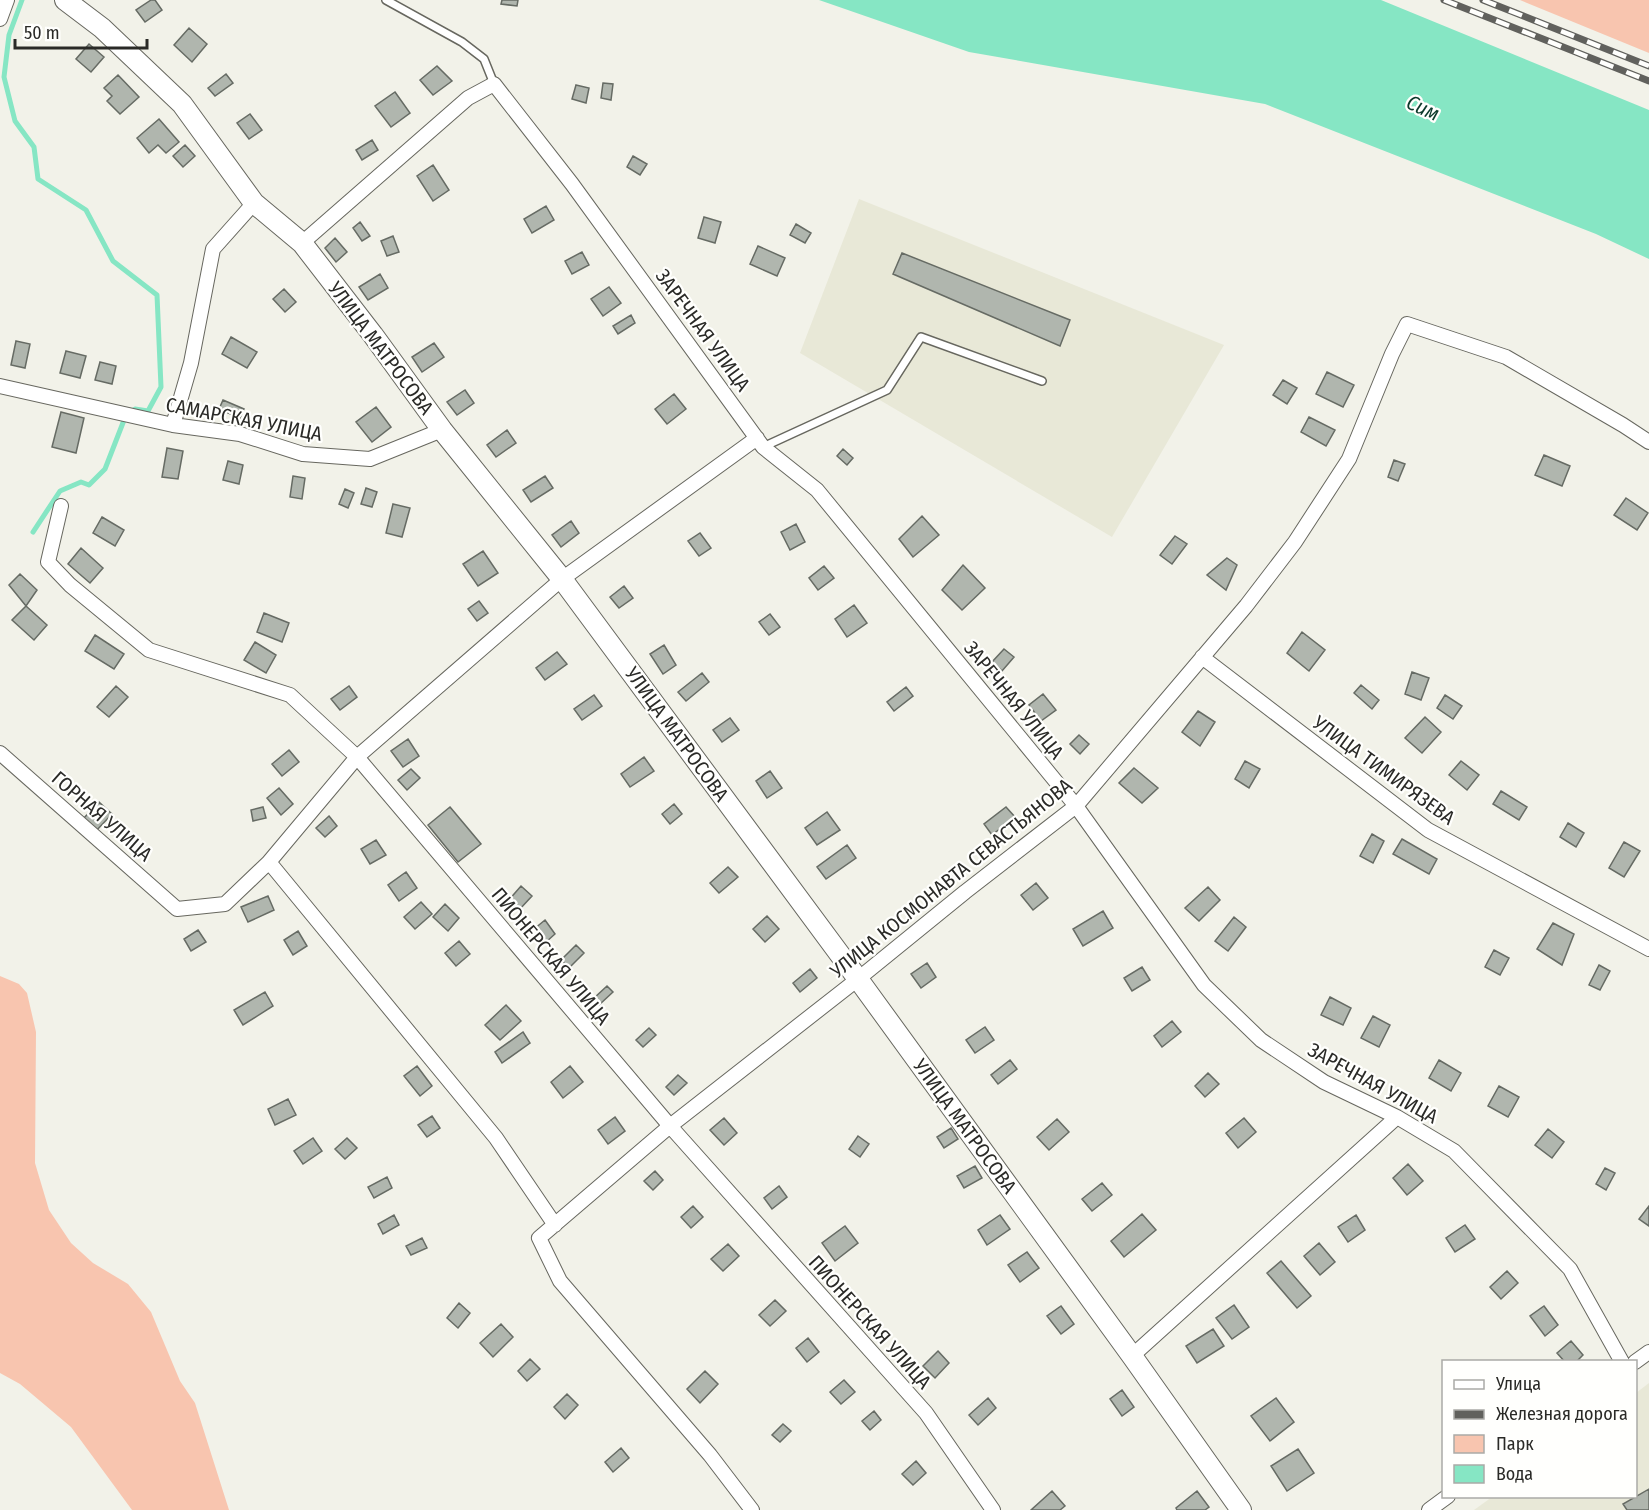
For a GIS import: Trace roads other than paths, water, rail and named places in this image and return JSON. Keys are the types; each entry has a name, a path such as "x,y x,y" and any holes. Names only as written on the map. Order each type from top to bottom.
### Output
{"main road":[{"name":"УЛИЦА МАТРОСОВА","path":"65,0 102,28 182,104 254,203 302,243 442,430 562,579 858,979 1241,1510"}],"street":[{"path":"0,20 7,0"},
{"path":"302,243 468,98 494,84"},
{"name":"ЗАРЕЧНАЯ УЛИЦА","path":"494,84 572,184 760,442 817,489 1076,806 1204,985 1261,1040 1324,1082 1397,1117 1454,1151 1570,1269 1621,1360"},
{"path":"173,425 191,363 213,249 254,203"},
{"name":"УЛИЦА КОСМОНАВТА СЕВАСТЬЯНОВА","path":"752,1510 710,1455 560,1281 539,1238 670,1126 1076,806 1246,606 1295,542 1349,459 1392,354 1407,324 1506,357 1649,442"},
{"name":"САМАРСКАЯ УЛИЦА","path":"0,386 173,425 240,434 303,454 370,459 442,430"},
{"path":"555,1225 496,1138 269,862 357,757 562,579 760,442"},
{"name":"ПИОНЕРСКАЯ УЛИЦА","path":"61,506 48,562 70,585 149,650 290,694 357,757 670,1126 926,1413 993,1510"},
{"name":"УЛИЦА ТИМИРЯЗЕВА","path":"1202,657 1428,830 1649,949"},
{"name":"ГОРНАЯ УЛИЦА","path":"0,753 177,909 225,904 269,862"},
{"path":"1132,1356 1397,1117"},
{"path":"1429,1510 1447,1498"}],"lane":[{"name":"ЗАРЕЧНАЯ УЛИЦА","path":"386,0 462,42 484,59 494,84"},
{"path":"760,442 886,390 921,337 1042,381"}],"water":[{"name":"Сим","path":"819,0 1381,0 1649,110 1649,259 1596,234 1265,104 969,52"}],"waterway":[{"path":"22,0 9,35 4,77 15,121 34,147 38,179 86,210 113,261 157,295 161,387 148,411 135,409 126,415 105,469 89,485 81,482 60,491 33,532"}],"railway":[{"path":"1444,0 1649,81"},
{"path":"1483,0 1649,66"}]}
